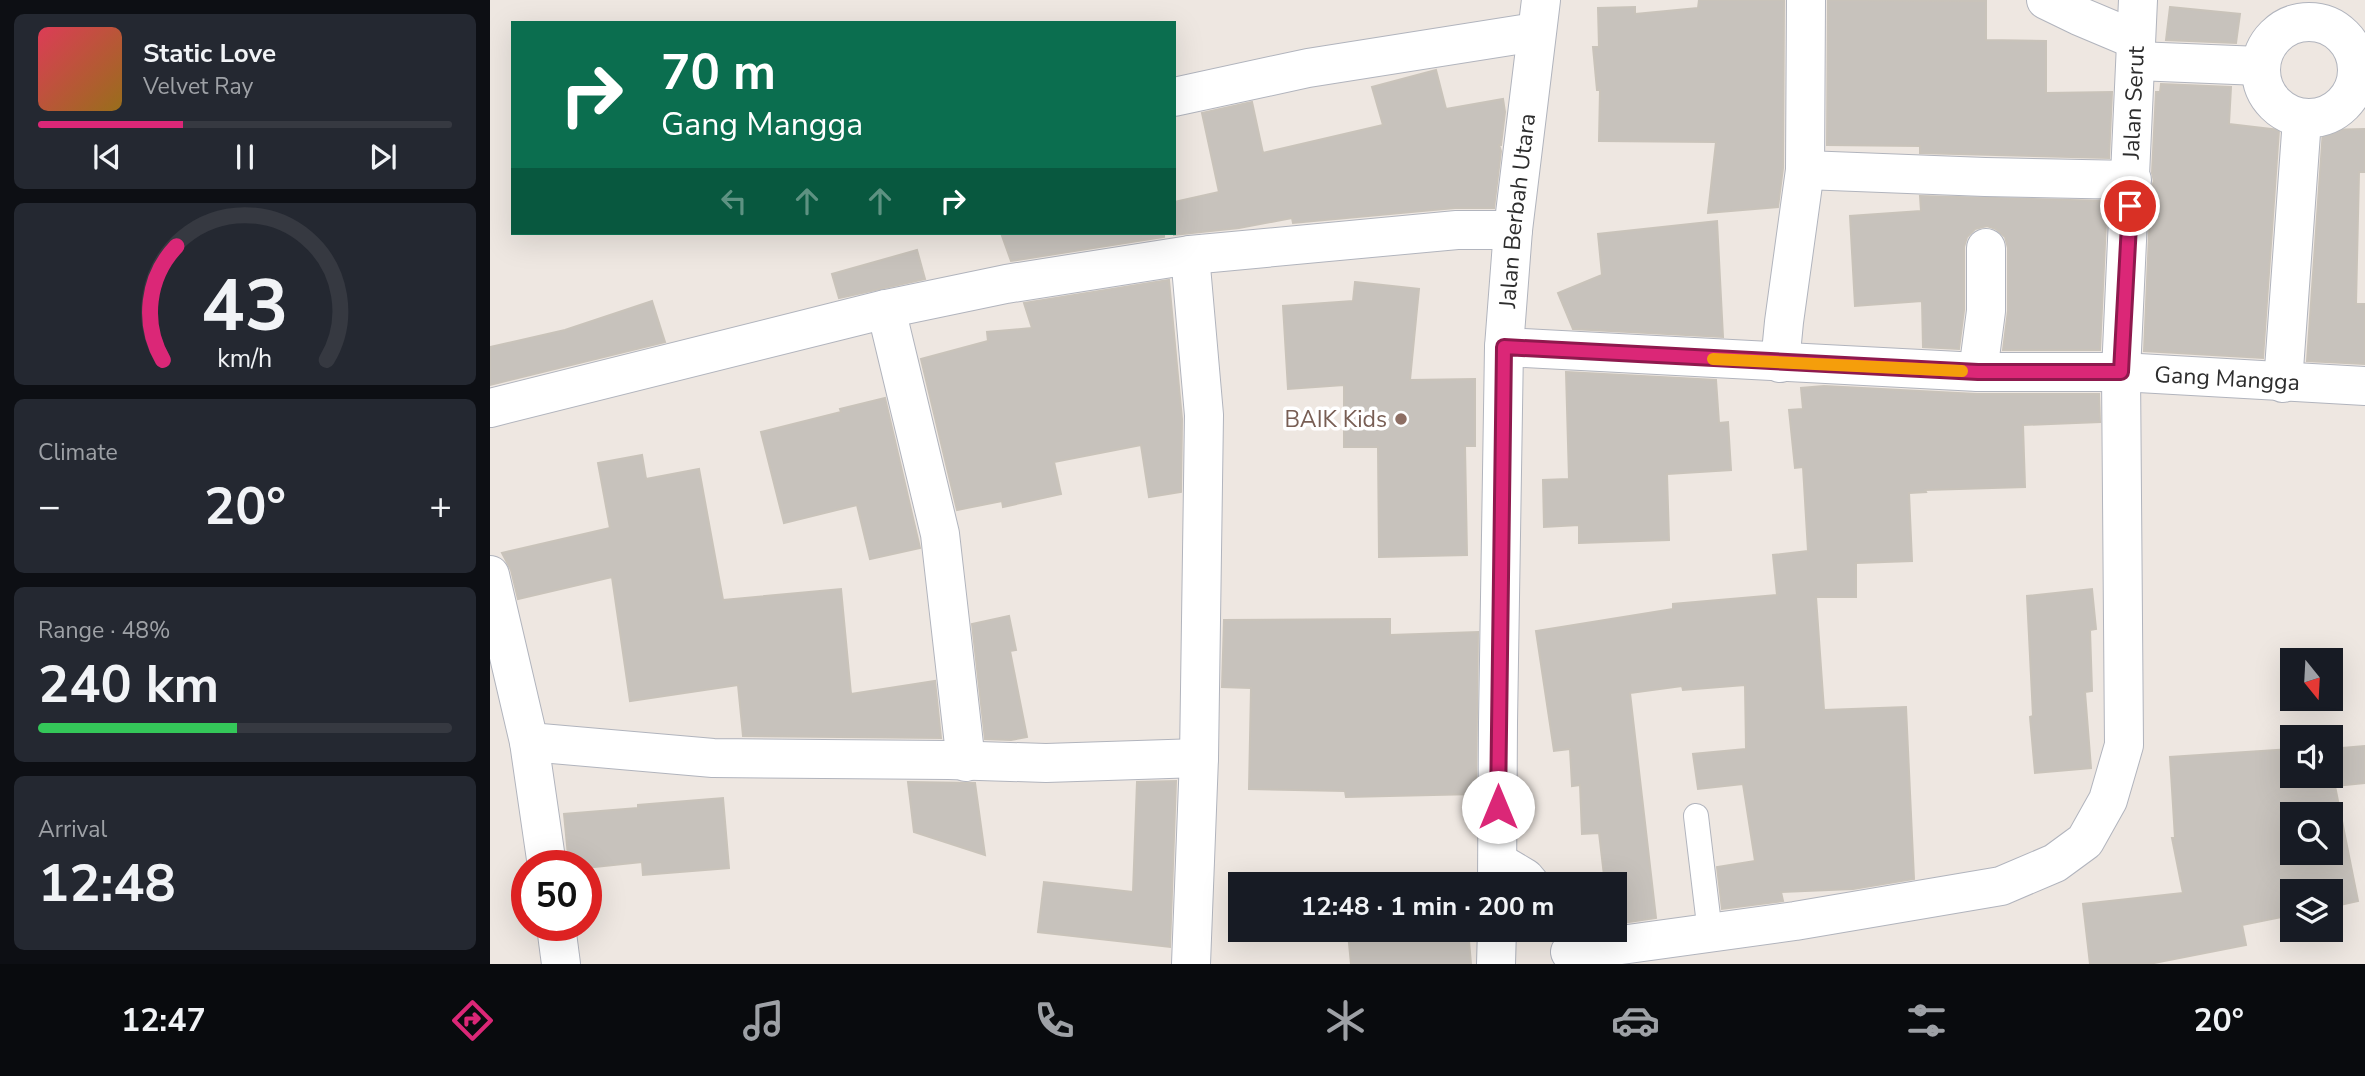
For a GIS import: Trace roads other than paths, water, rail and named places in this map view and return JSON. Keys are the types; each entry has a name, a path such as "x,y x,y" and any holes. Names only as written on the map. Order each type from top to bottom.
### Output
{"street":[{"path":"1780,363 1805,170 1806,0"},
{"path":"2046,0 2136,50 2260,66"},
{"name":"Jalan Serut","path":"1567,948 1795,922 2001,886 2055,863 2085,841 2108,800 2124,745 2121,372 2132,180 2138,0"},
{"path":"2308,11 2348,41 2361,71 2353,91 2340,107 2322,117 2302,119 2284,113 2270,100 2262,85 2260,66 2265,49 2276,35 2308,11"},
{"path":"1176,97 1538,16"},
{"name":"Jalan Berbah Utara","path":"1498,872 1504,347 1513,230 1538,16"},
{"path":"2283,383 2302,119"},
{"path":"1805,170 2132,180"},
{"path":"490,408 886,309 1006,284 1190,255 1457,230 1513,230"},
{"path":"1978,372 1986,310 1986,248"},
{"path":"1190,255 1204,415 1199,758 1191,964"},
{"path":"886,309 940,534 966,762"},
{"name":"Gang Mangga","path":"1504,347 1978,372 2121,372 2365,386"},
{"path":"490,575 529,742 545,850"},
{"path":"529,742 713,758 1046,763 1199,758"},
{"path":"558,941 561,964"},
{"path":"1496,964 1497,942"}],"lane":[{"path":"1696,817 1710,933"}],"place":[{"name":"BAIK Kids","path":"1401,419"}]}
